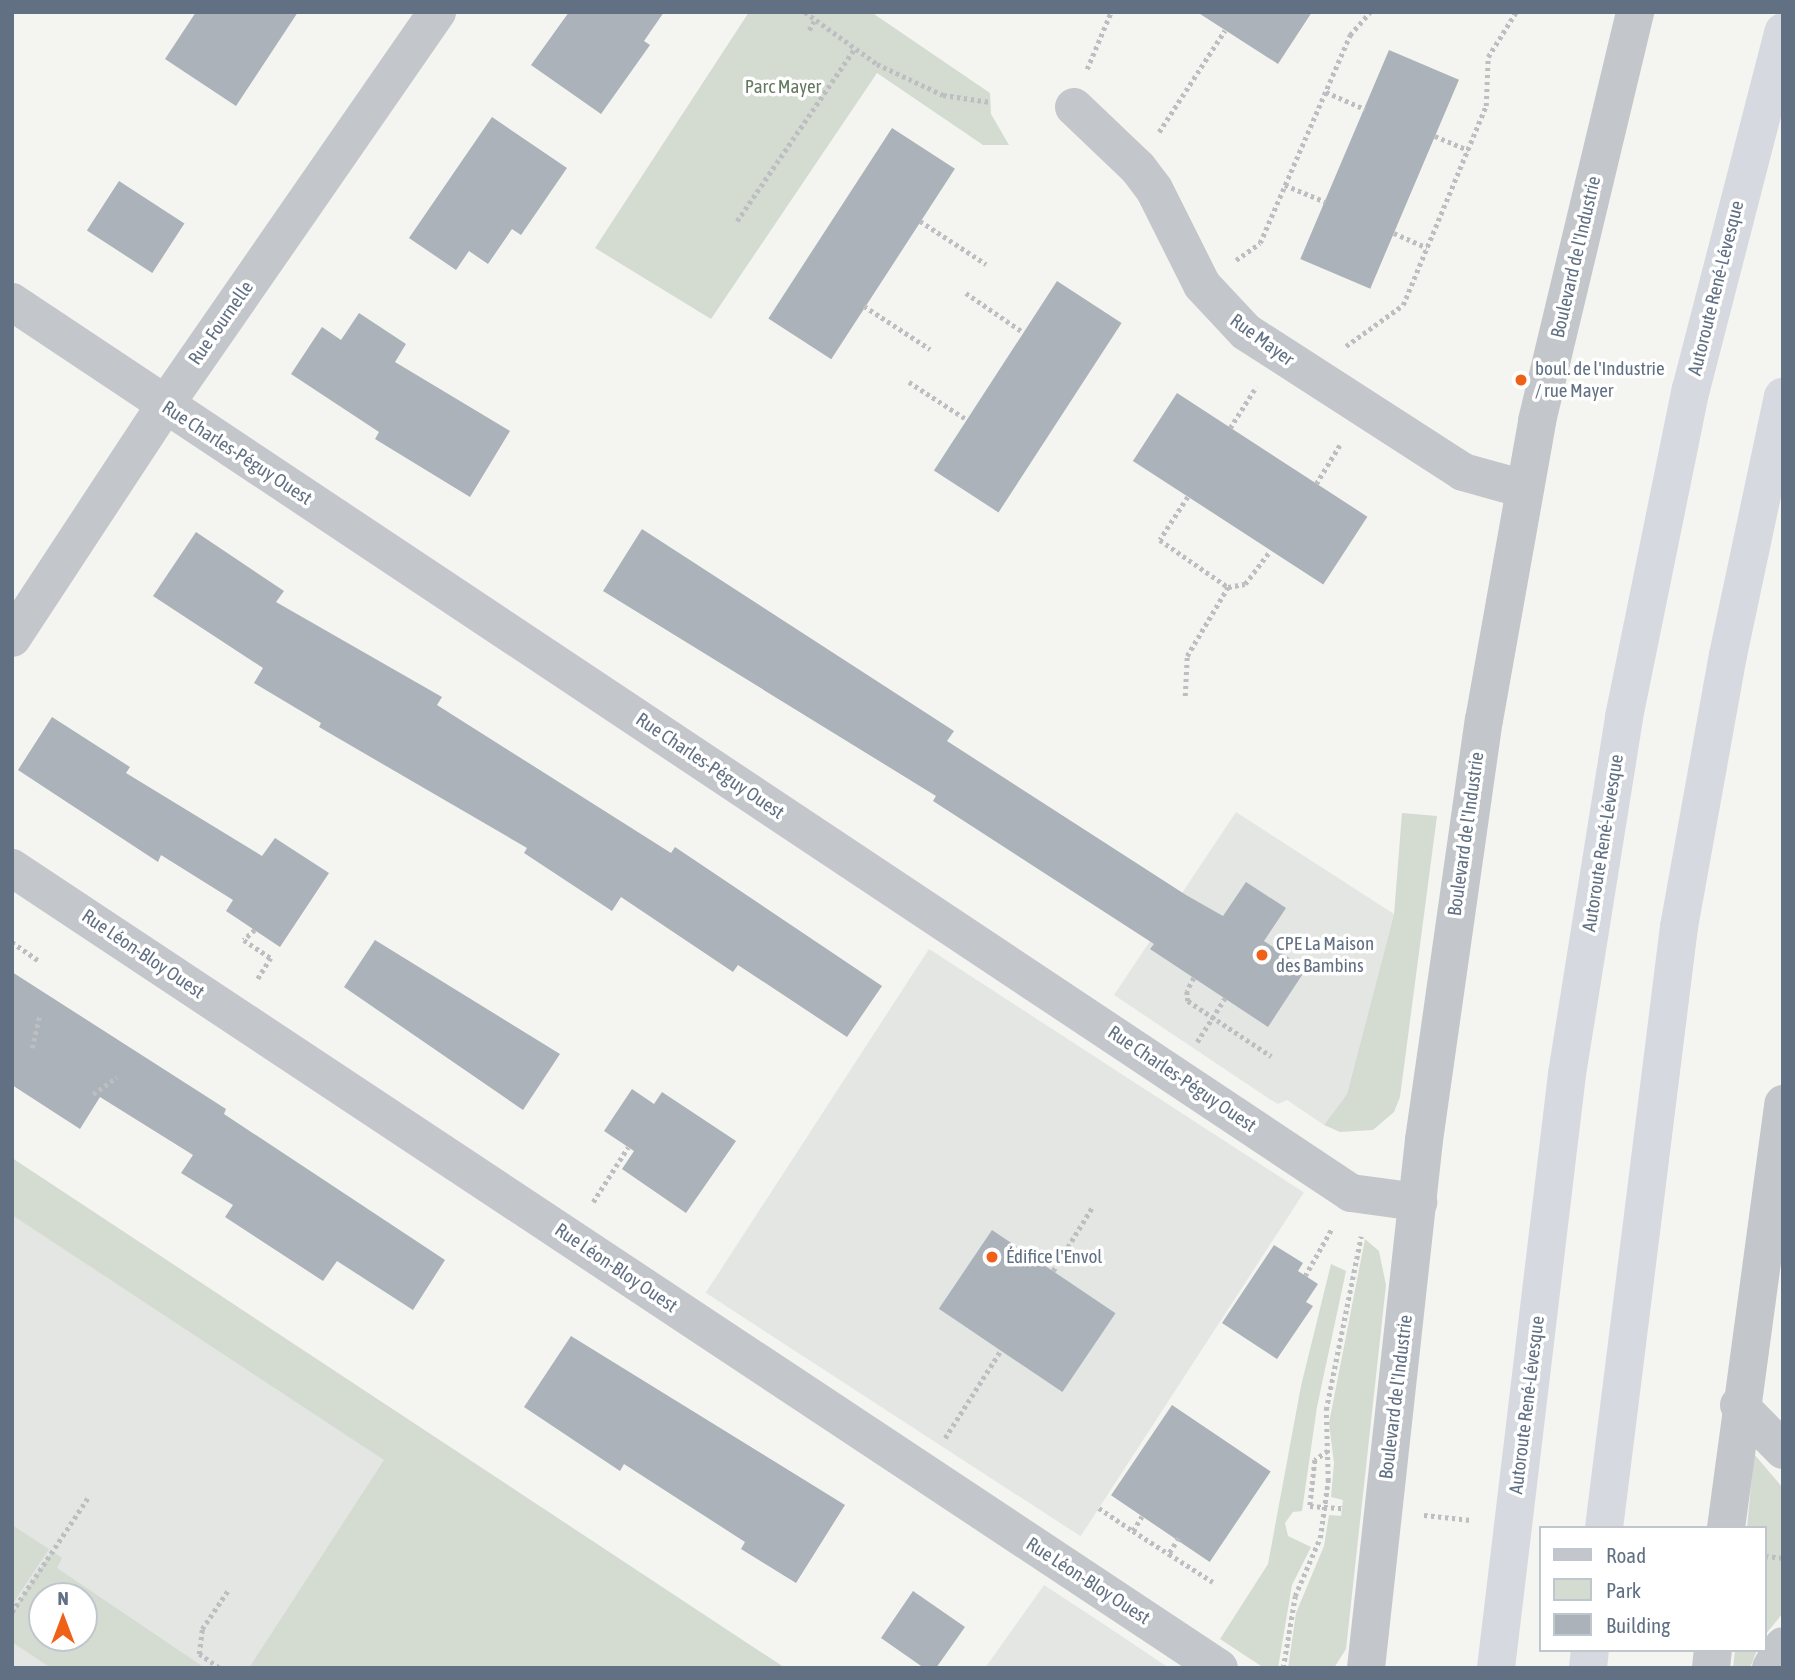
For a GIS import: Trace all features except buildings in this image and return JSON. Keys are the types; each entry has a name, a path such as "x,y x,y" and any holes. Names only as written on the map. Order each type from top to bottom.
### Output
{"highway":[{"name":"Autoroute René-Lévesque","path":"1496,1668 1567,1074 1622,730 1691,390 1783,32"},
{"path":"1604,1526 1679,927 1728,655 1783,397"}],"street":[{"name":"Rue Fournelle","path":"12,638 165,405 437,12"},
{"name":"Boulevard de l'Industrie","path":"1366,1668 1418,1202 1466,832 1524,489 1635,12"},
{"name":"Rue Mayer","path":"1074,107 1132,162 1154,189 1202,285 1246,332 1463,472 1524,489"},
{"name":"Rue Charles-Péguy Ouest","path":"12,302 1351,1193 1418,1202"},
{"name":"Rue Léon-Bloy Ouest","path":"12,867 1219,1668"},
{"path":"1726,1526 1739,1405 1783,1104"},
{"path":"1739,1405 1783,1450"},
{"path":"1771,1668 1783,1646"}],"path":[{"path":"805,12 855,48 943,95 990,102"},
{"path":"1074,107 1102,26 1111,12"},
{"path":"1202,285 1260,243 1350,36 1370,12"},
{"path":"1308,373 1404,305 1486,106 1488,57 1516,12"},
{"path":"809,30 814,21"},
{"path":"1132,162 1165,125 1226,30"},
{"path":"737,221 855,48"},
{"path":"1326,92 1365,108"},
{"path":"1434,136 1468,150"},
{"path":"1285,185 1326,202"},
{"path":"920,221 986,264"},
{"path":"1394,233 1427,248"},
{"path":"966,293 1023,332"},
{"path":"864,306 930,349"},
{"path":"909,382 966,419"},
{"path":"1316,484 1363,408"},
{"path":"1188,497 1160,540 1228,587 1245,584 1270,551"},
{"path":"1185,696 1187,656 1228,587"},
{"path":"234,1015 271,958 244,940 255,930"},
{"path":"12,942 39,961"},
{"path":"1194,978 1187,991 1188,1000 1212,1019 1271,1056"},
{"path":"1193,1048 1226,998"},
{"path":"32,1048 40,1014"},
{"path":"93,1094 117,1077"},
{"path":"570,1237 628,1147"},
{"path":"1053,1270 1093,1206"},
{"path":"1305,1276 1336,1222"},
{"path":"1283,1668 1295,1596 1320,1538 1328,1451 1327,1400 1362,1233"},
{"path":"938,1449 1000,1350"},
{"path":"1328,1451 1315,1460 1310,1506 1355,1509"},
{"path":"12,1612 89,1496"},
{"path":"1100,1508 1213,1582"},
{"path":"1422,1515 1475,1521"},
{"path":"1133,1531 1142,1516"},
{"path":"1169,1554 1179,1538"},
{"path":"219,1668 199,1654 202,1629 229,1589"}],"shaded area":[{"name":"CPE La Maison des Bambins","path":"1236,812 1394,914 1347,1094 1324,1125 1287,1100 1278,1104 1271,1100 1114,995"},
{"name":"Édifice l'Envol","path":"929,949 1304,1192 1081,1536 706,1293"},
{"path":"12,1158 785,1668 12,1668"},
{"path":"1044,1585 1108,1627 1169,1668 985,1668"}],"green space":[{"name":"Parc Mayer","path":"749,12 871,12 990,93 991,114 1009,145 983,145 877,73 711,319 595,248"},
{"path":"1402,813 1437,816 1400,1097 1394,1112 1373,1130 1340,1132 1324,1125 1347,1094 1394,914"},
{"path":"12,1158 785,1668 249,1668 384,1460 12,1215"},
{"path":"1365,1239 1379,1251 1386,1285 1346,1649 1334,1668 1288,1668 1296,1613 1324,1546 1329,1515 1341,1516 1343,1500 1331,1497 1334,1463 1329,1423"},
{"path":"1331,1264 1346,1271 1317,1407 1302,1511 1293,1512 1285,1523 1288,1536 1311,1547 1292,1585 1278,1668 1264,1668 1220,1639 1268,1564 1301,1386"},
{"path":"1754,1454 1783,1488 1783,1613 1767,1633 1767,1526 1747,1526"},
{"path":"12,1525 49,1549 12,1605"},
{"path":"52,1551 62,1558 57,1568 78,1582 32,1582"},
{"path":"28,1588 28,1652 98,1652 98,1596 205,1668 51,1668 12,1642 12,1612"},
{"path":"1735,1652 1756,1652 1750,1668 1733,1668"}],"place":[{"name":"boul. de l'Industrie / rue Mayer","path":"1521,380"},
{"name":"CPE La Maison des Bambins","path":"1262,955"},
{"name":"Édifice l'Envol","path":"992,1257"}]}
